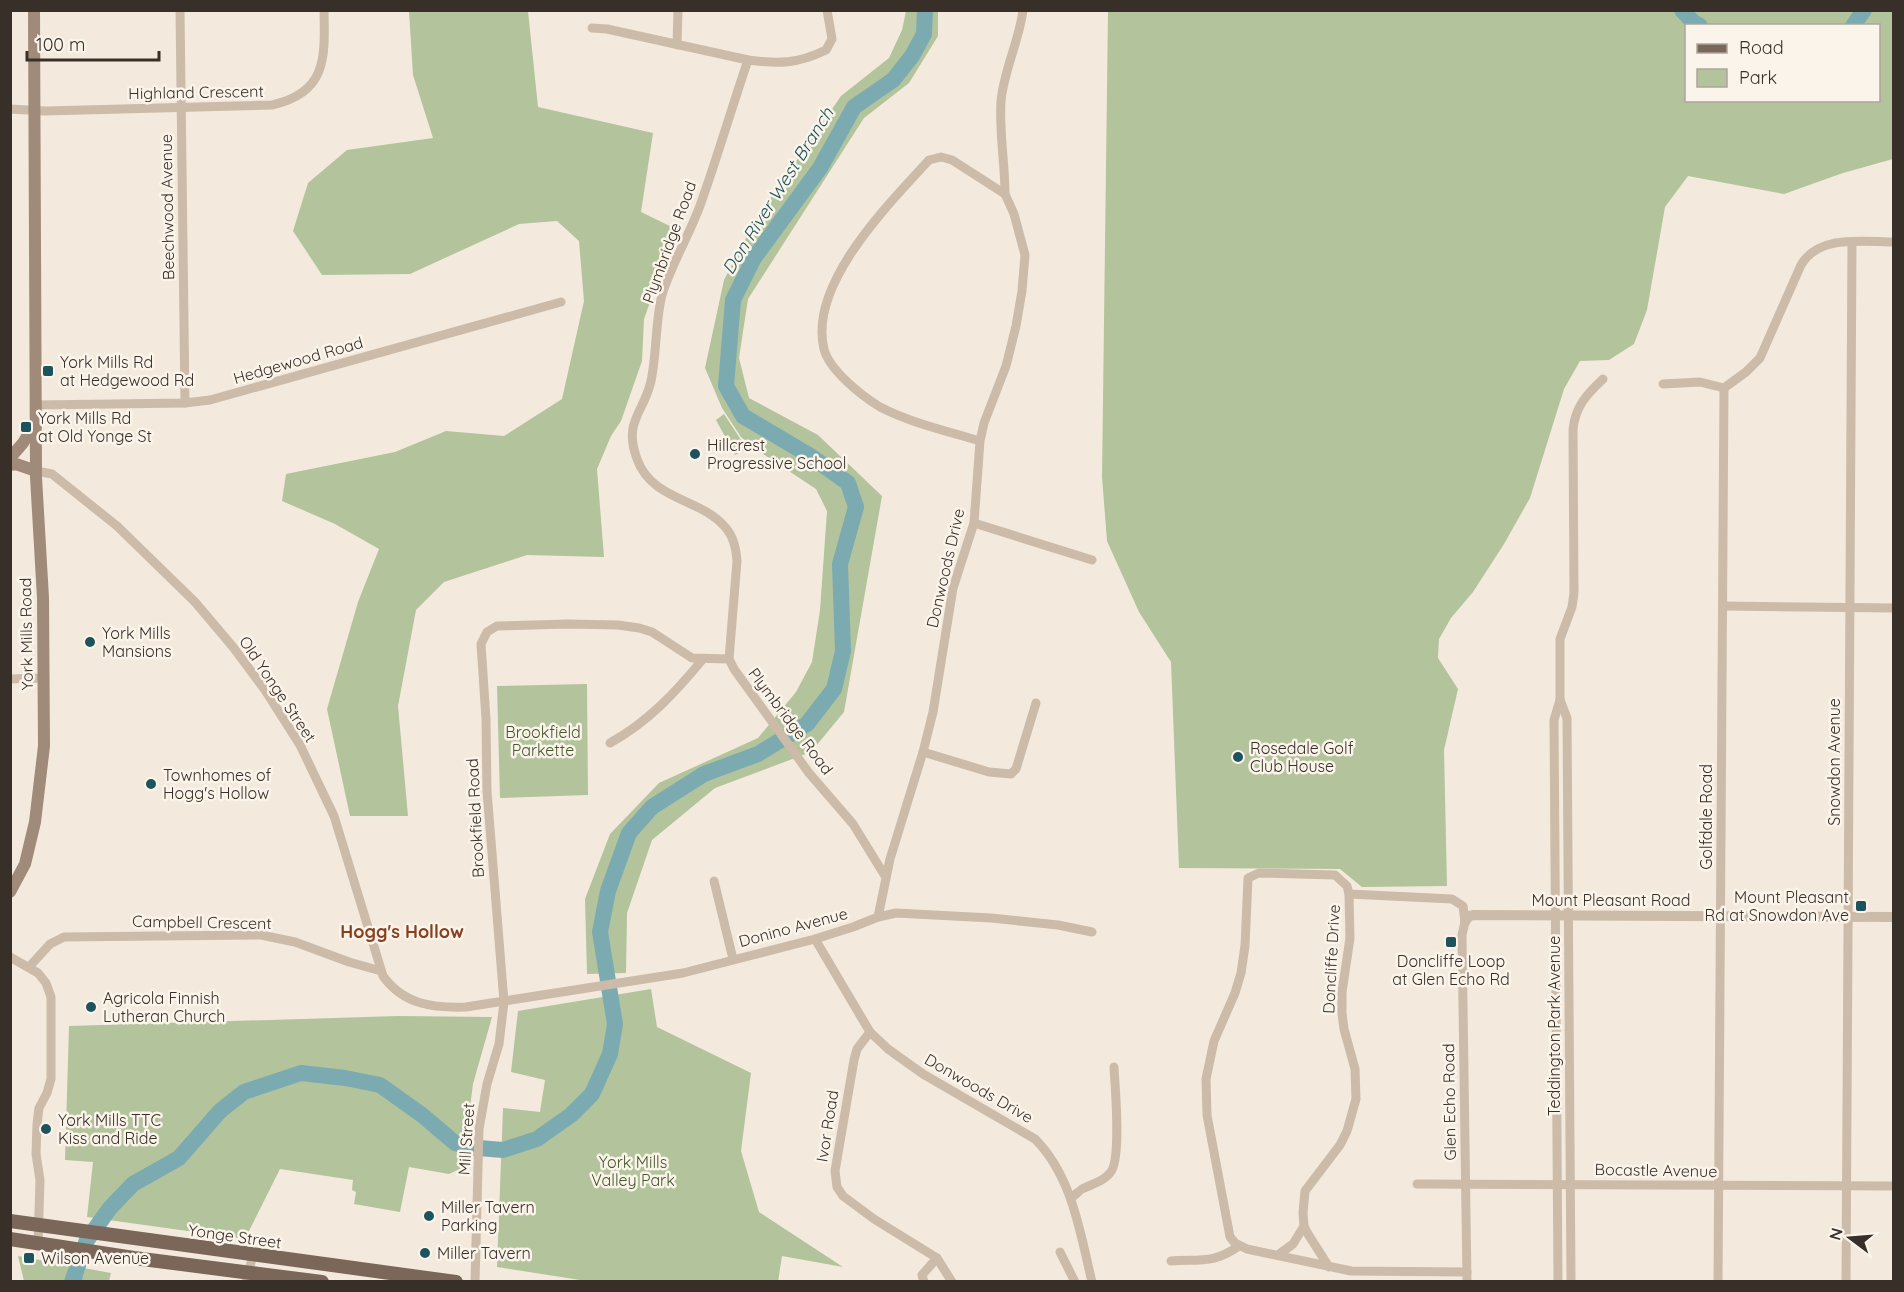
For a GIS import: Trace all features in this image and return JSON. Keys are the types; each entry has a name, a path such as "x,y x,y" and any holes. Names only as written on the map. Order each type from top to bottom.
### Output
{"main road":[{"name":"York Mills Road","path":"10,892 25,864 35,822 43,759 43,598 35,422 34,10"},
{"path":"10,458 23,443 35,422"},
{"path":"10,465 16,464 36,474"},
{"path":"10,471 36,474"},
{"name":"Yonge Street","path":"10,1221 456,1281"},
{"name":"Yonge Street","path":"10,1239 247,1277 322,1281"}],"street":[{"name":"Beechwood Avenue","path":"180,10 185,403"},
{"name":"Highland Crescent","path":"10,109 273,105 296,98 309,89 321,68 325,42 324,10"},
{"path":"677,45 678,10"},
{"path":"592,28 607,29 748,60 792,63 826,50 832,39 827,10"},
{"name":"Donwoods Drive","path":"878,917 885,876 923,752 941,671 945,630 953,588 974,523 980,441 984,423 1006,366 1022,291 1025,255 1014,214 1005,194 1001,101 1006,71 1023,10"},
{"name":"Plymbridge Road","path":"748,60 701,202 663,293 658,316 651,380 635,419 632,438 637,460 648,478 665,492 726,527 735,545 737,581 729,659 740,680 809,773 853,824 885,876"},
{"path":"980,441 909,419 879,406 852,387 836,370 824,351 821,324 830,291 848,256 929,160 941,157 952,160 1005,194"},
{"name":"Snowdon Avenue","path":"1846,1281 1852,242"},
{"path":"1663,384 1700,382 1724,388 1760,358 1801,265 1810,253 1829,244 1893,242"},
{"name":"Hedgewood Road","path":"36,405 185,403 210,400 561,302"},
{"name":"Teddington Park Avenue","path":"1558,1281 1554,720 1560,700 1560,639 1572,607 1574,593 1574,420 1583,400 1603,379"},
{"name":"Golfdale Road","path":"1718,1281 1724,388"},
{"name":"Old Yonge Street","path":"36,474 52,474 117,526 195,602 265,690 300,745 334,816 381,971 396,992 417,1002 456,1007 504,1002"},
{"path":"974,523 1092,560"},
{"path":"1723,606 1893,608"},
{"name":"Brookfield Road","path":"504,1002 487,791 486,719 481,644 486,632 497,626 618,625 652,632 692,658 703,659"},
{"path":"609,743 654,713 679,689 703,659 729,659"},
{"path":"10,679 44,678"},
{"name":"Teddington Park Avenue","path":"1560,700 1567,718 1571,1281"},
{"path":"923,752 989,772 1011,774 1016,769 1036,703"},
{"path":"1465,922 1463,906 1452,899 1349,894 1347,886 1335,875 1259,873 1248,878 1245,946 1241,973 1212,1049 1205,1089 1207,1115 1228,1231 1239,1246 1351,1271 1467,1277"},
{"path":"714,881 733,959"},
{"name":"Doncliffe Drive","path":"1304,1226 1305,1191 1347,1131 1356,1100 1355,1069 1342,1013 1350,939 1349,894"},
{"name":"Donino Avenue","path":"504,1002 683,973 815,939 896,913 991,918 1058,925 1092,932"},
{"name":"Mount Pleasant Road","path":"1465,922 1472,915 1893,917"},
{"name":"Glen Echo Road","path":"1465,922 1462,935 1467,1277"},
{"name":"Campbell Crescent","path":"29,967 50,944 64,937 261,935 281,938 381,971"},
{"name":"Donwoods Drive","path":"815,939 870,1032 888,1049 923,1074 1035,1139 1047,1151 1071,1198 1092,1281"},
{"path":"10,957 29,967 44,980 51,1000 51,1079 39,1108 37,1124 36,1154 40,1180 38,1243"},
{"name":"Mill Street","path":"475,1281 479,1129 487,1084 499,1044 504,1002"},
{"name":"Ivor Road","path":"870,1032 857,1049 854,1060 835,1171 837,1187 843,1196 874,1219 937,1258 952,1281"},
{"path":"1071,1198 1079,1191 1102,1181 1115,1166 1117,1140 1114,1067"},
{"name":"Bocastle Avenue","path":"1417,1184 1893,1186"},
{"path":"1278,1255 1293,1244 1304,1226 1329,1267"},
{"path":"1171,1261 1215,1259 1223,1257 1239,1246"},
{"path":"1060,1251 1075,1281"},
{"path":"247,1277 253,1255"},
{"path":"924,1281 922,1275 937,1258"}],"green space":[{"path":"409,11 528,11 538,107 653,133 641,212 676,229 644,319 642,361 621,421 611,436 597,469 604,557 527,555 444,582 416,610 398,706 408,816 350,816 327,709 358,602 379,549 335,524 282,501 286,474 395,452 446,431 504,436 562,399 584,301 579,241 557,221 519,224 410,274 322,275 293,231 308,183 347,150 433,138 413,75"},
{"path":"906,11 938,11 938,36 909,83 864,118 748,299 739,358 749,398 818,435 882,496 844,712 811,752 715,788 652,840 627,913 626,973 587,974 585,899 610,834 659,783 758,738 796,692 812,662 820,610 827,511 816,489 741,437 722,408 705,368 724,280 756,219 841,96 889,58 902,30"},
{"path":"1108,11 1893,11 1893,159 1843,173 1784,194 1688,176 1665,207 1647,310 1634,344 1609,360 1580,361 1564,389 1530,498 1504,544 1473,592 1451,618 1439,639 1438,658 1458,689 1444,750 1447,886 1362,887 1340,869 1179,868 1171,662 1139,612 1107,541 1102,477"},
{"path":"724,414 747,449 735,455 716,420"},
{"name":"Brookfield Parkette","path":"587,684 588,795 500,798 497,686"},
{"name":"York Mills Valley Park","path":"651,989 657,1027 751,1073 741,1151 759,1212 843,1267 782,1256 778,1282 593,1282 497,1267 503,1108 540,1112 545,1080 511,1072 518,1011"},
{"path":"398,1016 492,1017 473,1084 462,1168 449,1174 409,1167 400,1212 354,1204 356,1192 352,1190 353,1180 280,1169 245,1239 87,1217 93,1162 65,1160 69,1026"},
{"path":"18,1256 111,1273 109,1281 24,1281"}],"water":[{"path":"102,1220 97,1237 86,1259 82,1281 66,1282 70,1263 83,1233"}],"waterway":[{"name":"Don River West Branch","path":"72,1282 87,1240 110,1208 133,1184 179,1158 220,1111 244,1092 301,1073 380,1085 422,1115 455,1143 467,1147 503,1150 537,1139 571,1115 592,1094 610,1054 615,1024 600,932 608,891 629,833 652,807 704,774 758,754 807,724 834,689 843,651 840,564 856,507 848,483 812,457 743,416 726,386 733,300 754,258 820,168 854,107 893,80 912,56 924,34 925,10"},
{"name":"Don River West Branch","path":"1682,10 1696,24"},
{"name":"Don River West Branch","path":"1854,24 1864,10"}],"place":[{"name":"York Mills Rd at Hedgewood Rd","path":"48,371"},
{"name":"York Mills Rd at Old Yonge St","path":"26,427"},
{"name":"Hillcrest Progressive School","path":"695,454"},
{"name":"York Mills Mansions","path":"90,642"},
{"name":"Rosedale Golf Club House","path":"1238,757"},
{"name":"Townhomes of Hogg's Hollow","path":"151,784"},
{"name":"Mount Pleasant Rd at Snowdon Ave","path":"1861,906"},
{"name":"Doncliffe Loop at Glen Echo Rd","path":"1451,942"},
{"name":"Agricola Finnish Lutheran Church","path":"91,1007"},
{"name":"York Mills TTC Kiss and Ride","path":"46,1129"},
{"name":"Miller Tavern Parking","path":"429,1216"},
{"name":"Miller Tavern","path":"425,1253"},
{"name":"Wilson Avenue","path":"29,1258"}],"district":[{"name":"Hogg's Hollow","path":"402,932"}]}
